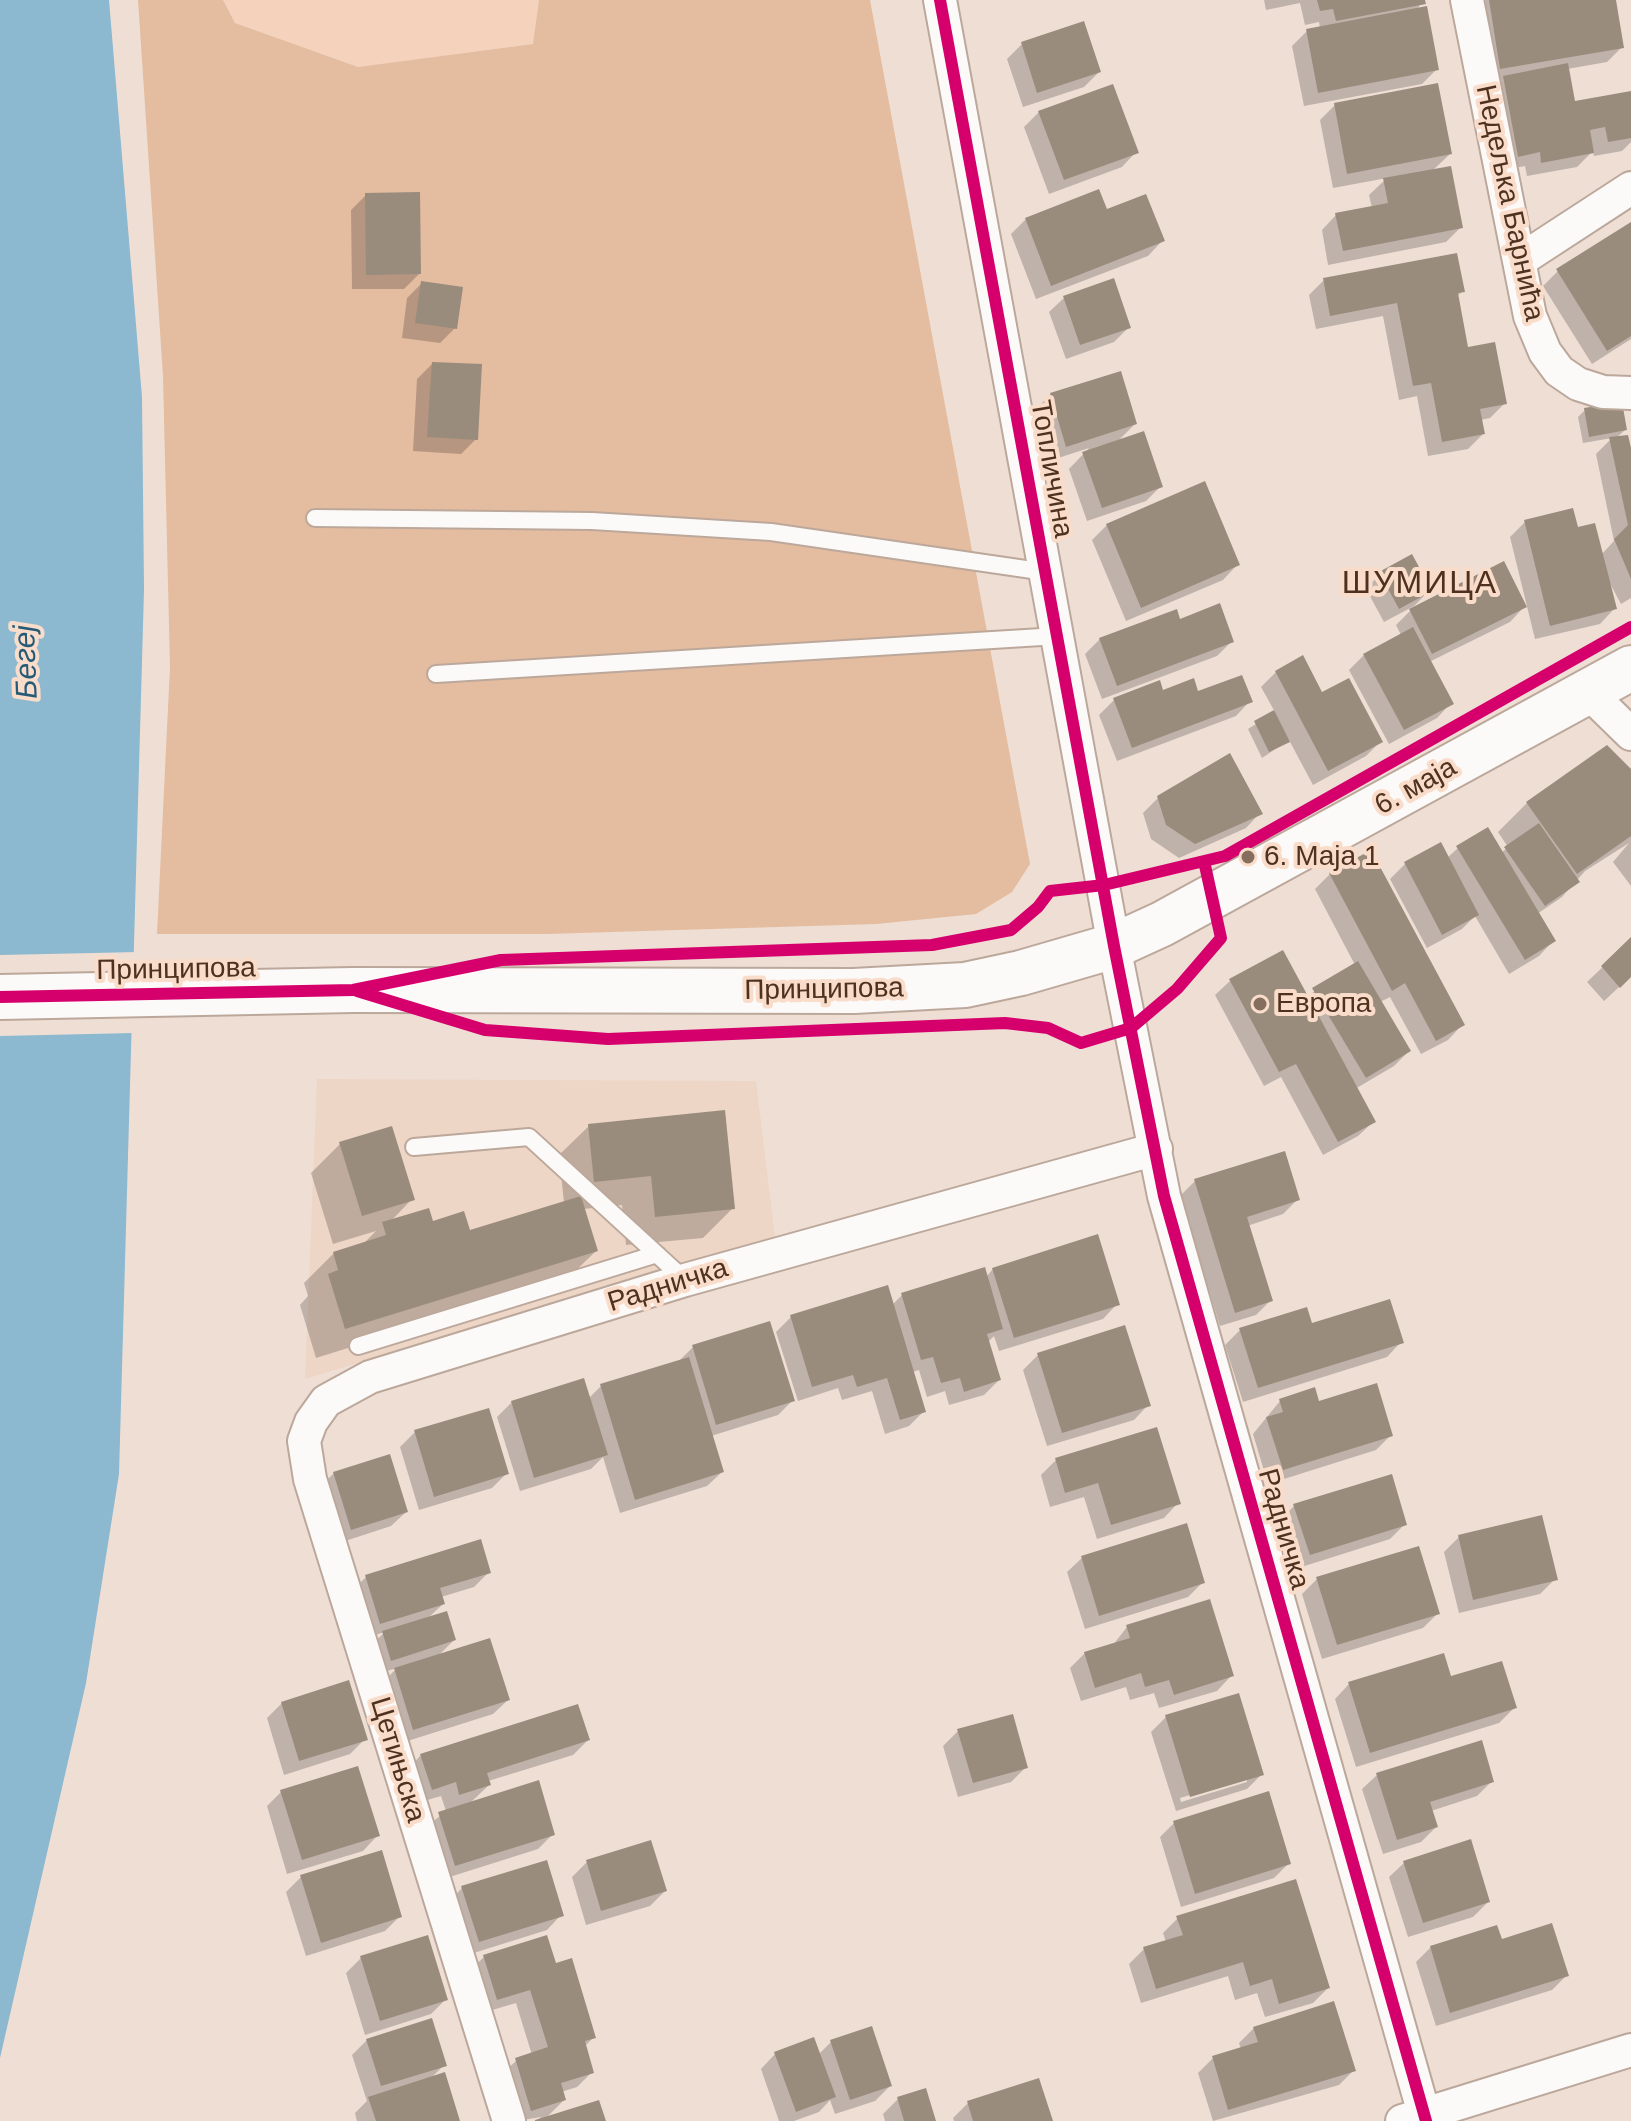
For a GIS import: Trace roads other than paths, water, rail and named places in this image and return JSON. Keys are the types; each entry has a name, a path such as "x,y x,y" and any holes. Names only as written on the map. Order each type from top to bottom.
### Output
{"street":[{"name":"Топличина","path":"940,0 1114,946"},
{"name":"Недељка Барнића","path":"1467,0 1530,316 1545,352 1559,371 1578,384 1603,392 1631,393"},
{"path":"1519,261 1631,188"},
{"name":"6. маја","path":"1114,946 1212,900 1631,668"},
{"path":"1588,692 1631,734"},
{"name":"Принципова","path":"0,997 353,990 854,991 965,985 1114,946"},
{"name":"Радничка","path":"1114,946 1184,1266 1417,2119"},
{"name":"Радничка","path":"326,1401 370,1377 685,1280 1156,1149"},
{"name":"Цетињска","path":"326,1401 311,1422 304,1441 310,1479 509,2121"},
{"path":"1417,2119 1631,2050"}],"lane":[{"path":"315,518 592,521 771,532 1046,572"},
{"path":"436,674 1058,636"},
{"path":"414,1147 529,1137 685,1280"},
{"path":"358,1346 657,1254"}],"water":[{"name":"Бегеј","path":"0,0 109,0 142,397 144,590 119,1474 86,1683 0,2058"}],"place":[{"name":"6. Маја 1","path":"1248,857"},
{"name":"Европа","path":"1260,1004"}],"district":[{"name":"ШУМИЦА","path":"1420,584"}]}
